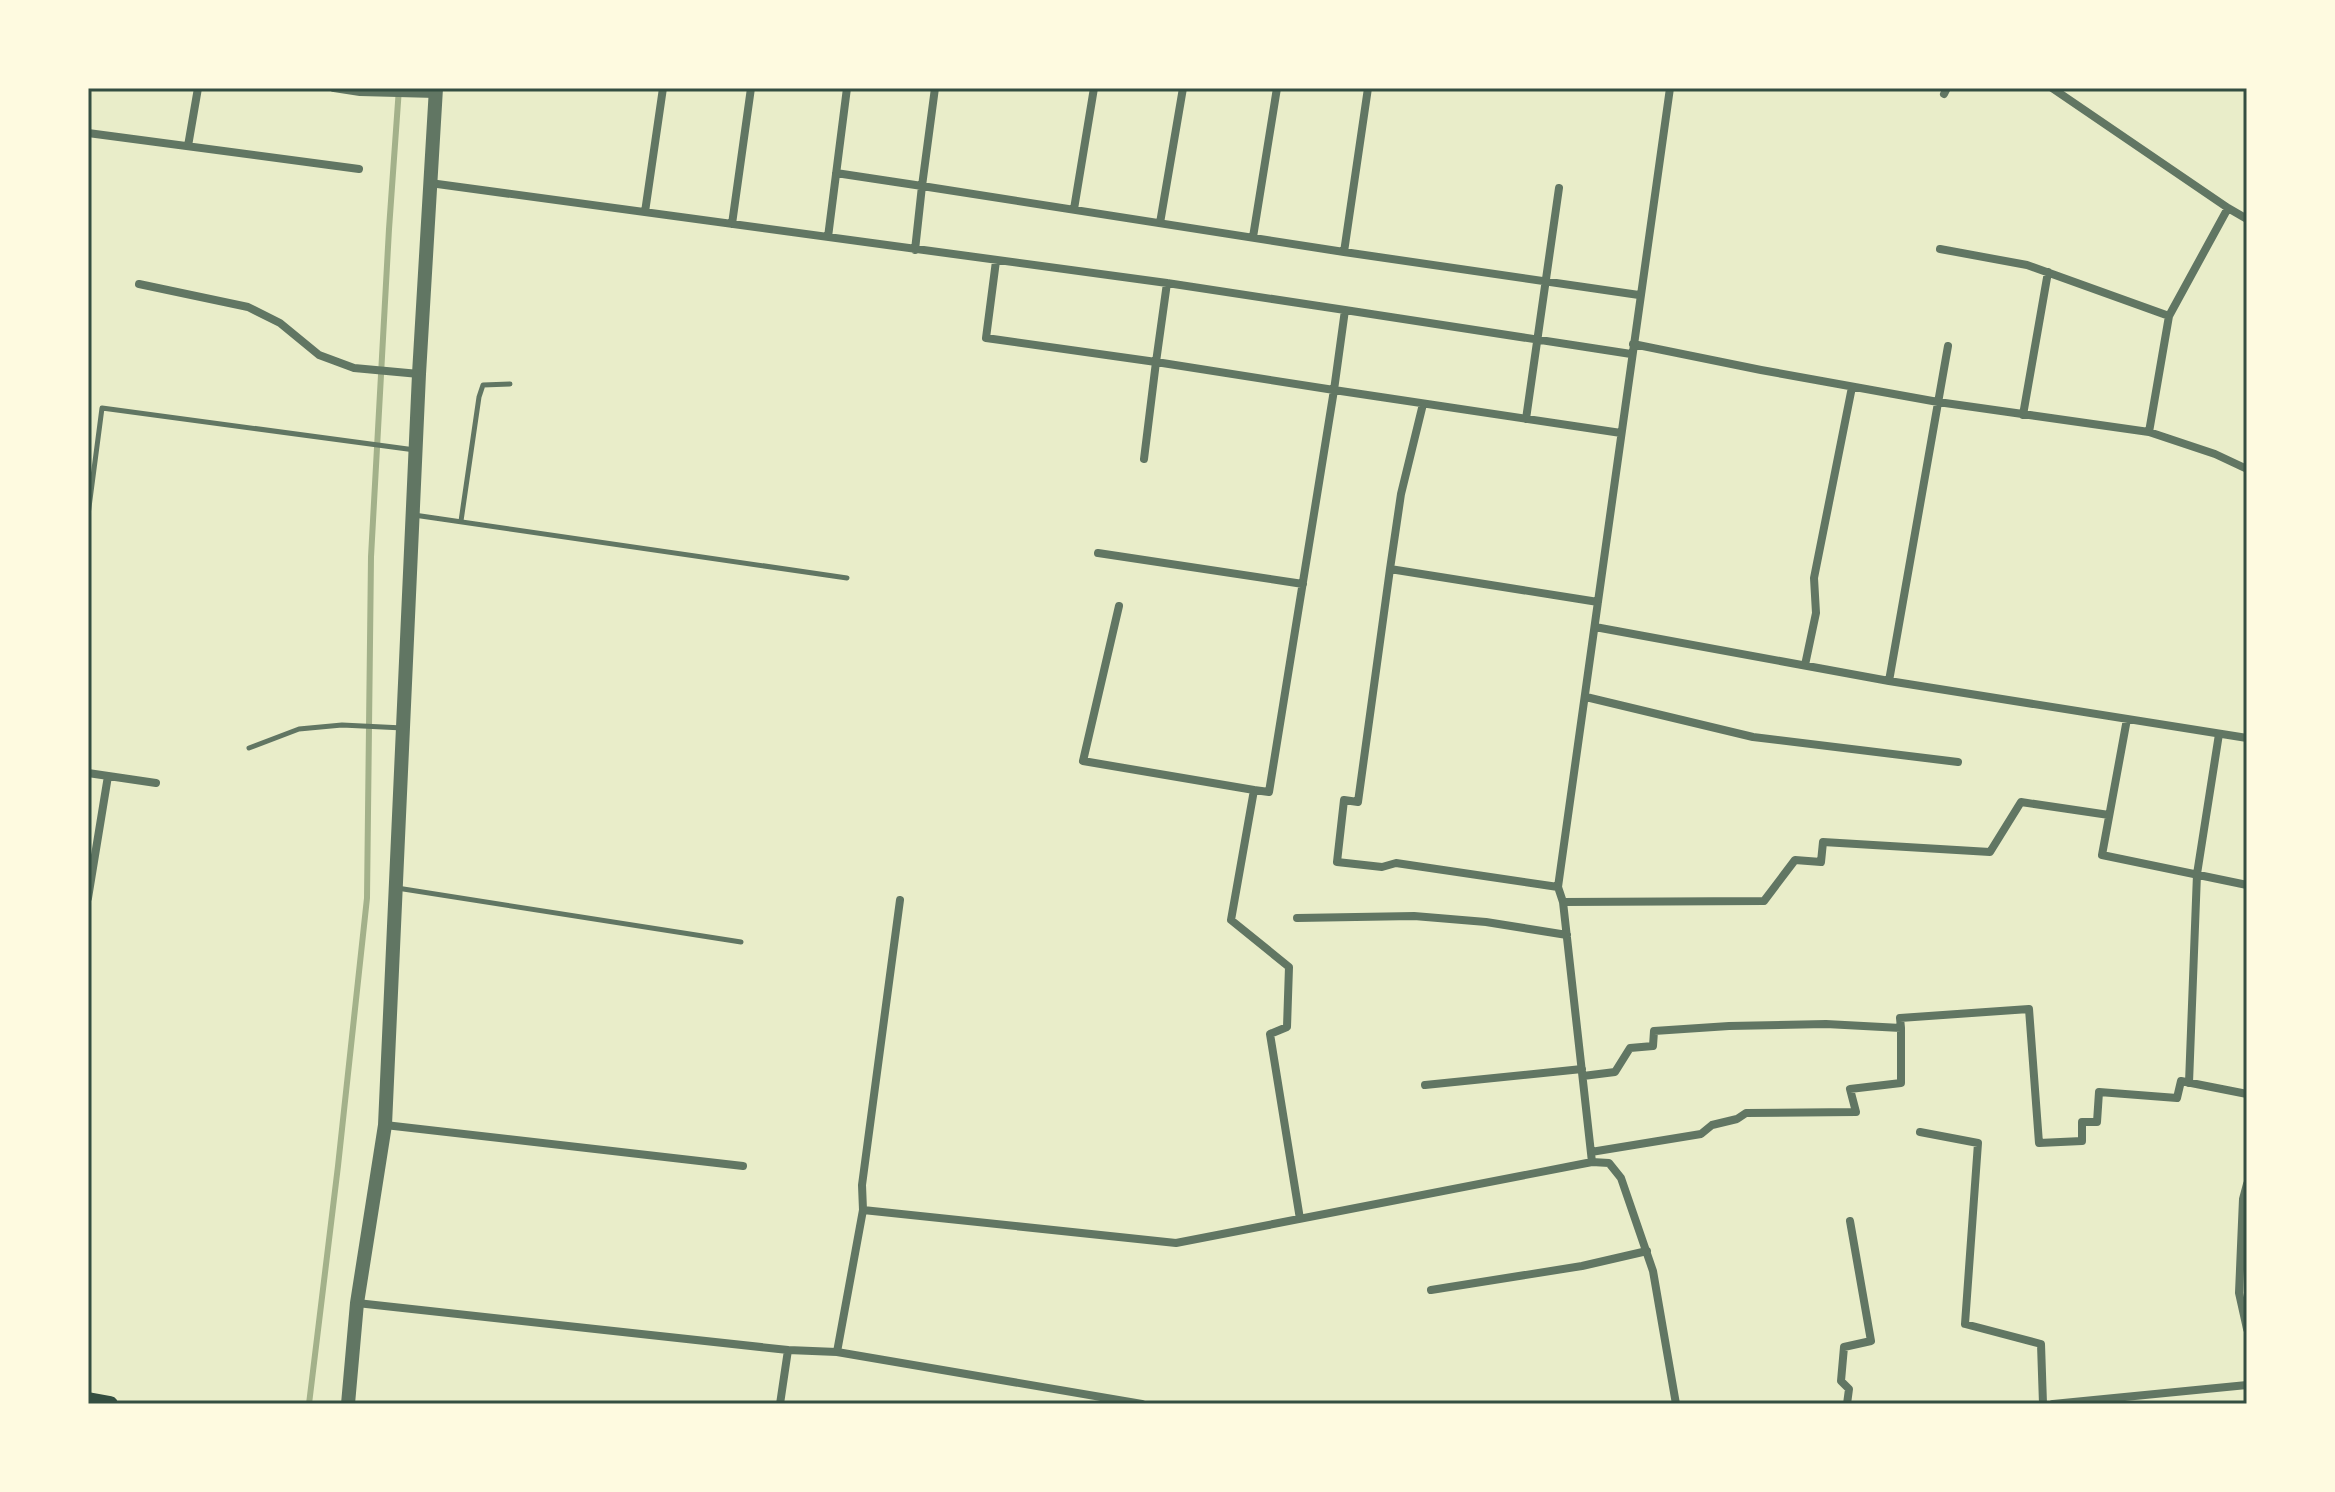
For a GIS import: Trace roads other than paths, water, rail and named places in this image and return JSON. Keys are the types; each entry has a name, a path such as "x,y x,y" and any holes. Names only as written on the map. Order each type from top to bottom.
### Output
{"main road":[{"path":"88,1400 110,1404"}],"street":[{"path":"188,146 198,88"},
{"path":"334,88 432,92 419,374 411,450 413,515 398,728 396,888 385,1125 357,1303 348,1404"},
{"path":"645,212 663,88"},
{"path":"732,224 751,88"},
{"path":"828,237 847,88"},
{"path":"915,250 935,88"},
{"path":"1074,209 1094,88"},
{"path":"1160,223 1183,88"},
{"path":"1253,237 1277,88"},
{"path":"1344,252 1368,88"},
{"path":"1592,1157 1563,902 1558,887 1670,88"},
{"path":"2052,88 2247,219"},
{"path":"88,133 359,169"},
{"path":"836,173 1639,295"},
{"path":"430,183 1167,283 1631,354"},
{"path":"1526,419 1559,188"},
{"path":"2149,432 2169,316 2228,208"},
{"path":"1940,249 2027,265 2169,316"},
{"path":"996,261 986,338 1621,433"},
{"path":"2023,415 2048,272"},
{"path":"1144,459 1167,283"},
{"path":"139,284 248,307 280,323 319,355 354,368 419,374"},
{"path":"1119,606 1083,761 1269,792 1345,310"},
{"path":"1633,344 1938,402 2149,432 2215,454 2247,469"},
{"path":"1889,681 1948,346"},
{"path":"1805,665 1816,613 1814,578 1852,387"},
{"path":"1423,404 1401,494 1358,802 1344,800 1337,862 1382,867 1396,863 1558,887"},
{"path":"1098,553 1303,584"},
{"path":"1390,569 1598,602"},
{"path":"1595,627 1889,681 2247,738"},
{"path":"1586,697 1753,737 1958,762"},
{"path":"2127,719 2102,855 2247,885"},
{"path":"2189,1083 2197,874 2219,734"},
{"path":"88,773 156,783"},
{"path":"88,898 108,776"},
{"path":"1254,790 1231,920 1289,967 1287,1027 1270,1034 1300,1219"},
{"path":"1563,902 1764,901 1795,860 1821,862 1823,842 1990,852 2021,802 2109,815"},
{"path":"837,1352 863,1210 862,1185 900,900"},
{"path":"1297,918 1414,916 1486,922 1567,935"},
{"path":"863,1210 1176,1243 1701,1134 1712,1125 1737,1119 1746,1113 1856,1112 1850,1089 1901,1083 1900,1018 2029,1009 2039,1143 2082,1141 2082,1122 2097,1122 2099,1092 2177,1098 2181,1081 2247,1094"},
{"path":"1425,1085 1615,1072 1630,1048 1653,1046 1654,1031 1826,1024 1901,1028"},
{"path":"385,1125 743,1166"},
{"path":"1920,1132 1978,1143 1965,1324 2041,1344 2043,1404"},
{"path":"1592,1157 1609,1163 1621,1178 1647,1251 1676,1404"},
{"path":"2247,1184 2243,1199 2239,1293 2247,1329"},
{"path":"1847,1404 1849,1389 1841,1381 1844,1347 1871,1341 1850,1221"},
{"path":"1431,1290 1582,1266 1647,1251"},
{"path":"357,1303 788,1350 837,1352 1142,1404"},
{"path":"780,1404 788,1350"},
{"path":"2053,1404 2247,1385"}],"lane":[{"path":"461,521 483,385 510,384"},
{"path":"88,515 102,408 411,450"},
{"path":"413,515 847,578"},
{"path":"249,748 299,729 342,725 398,728"},
{"path":"396,888 741,942"}],"waterway":[{"path":"309,1404 367,898 371,557 399,88"}]}
